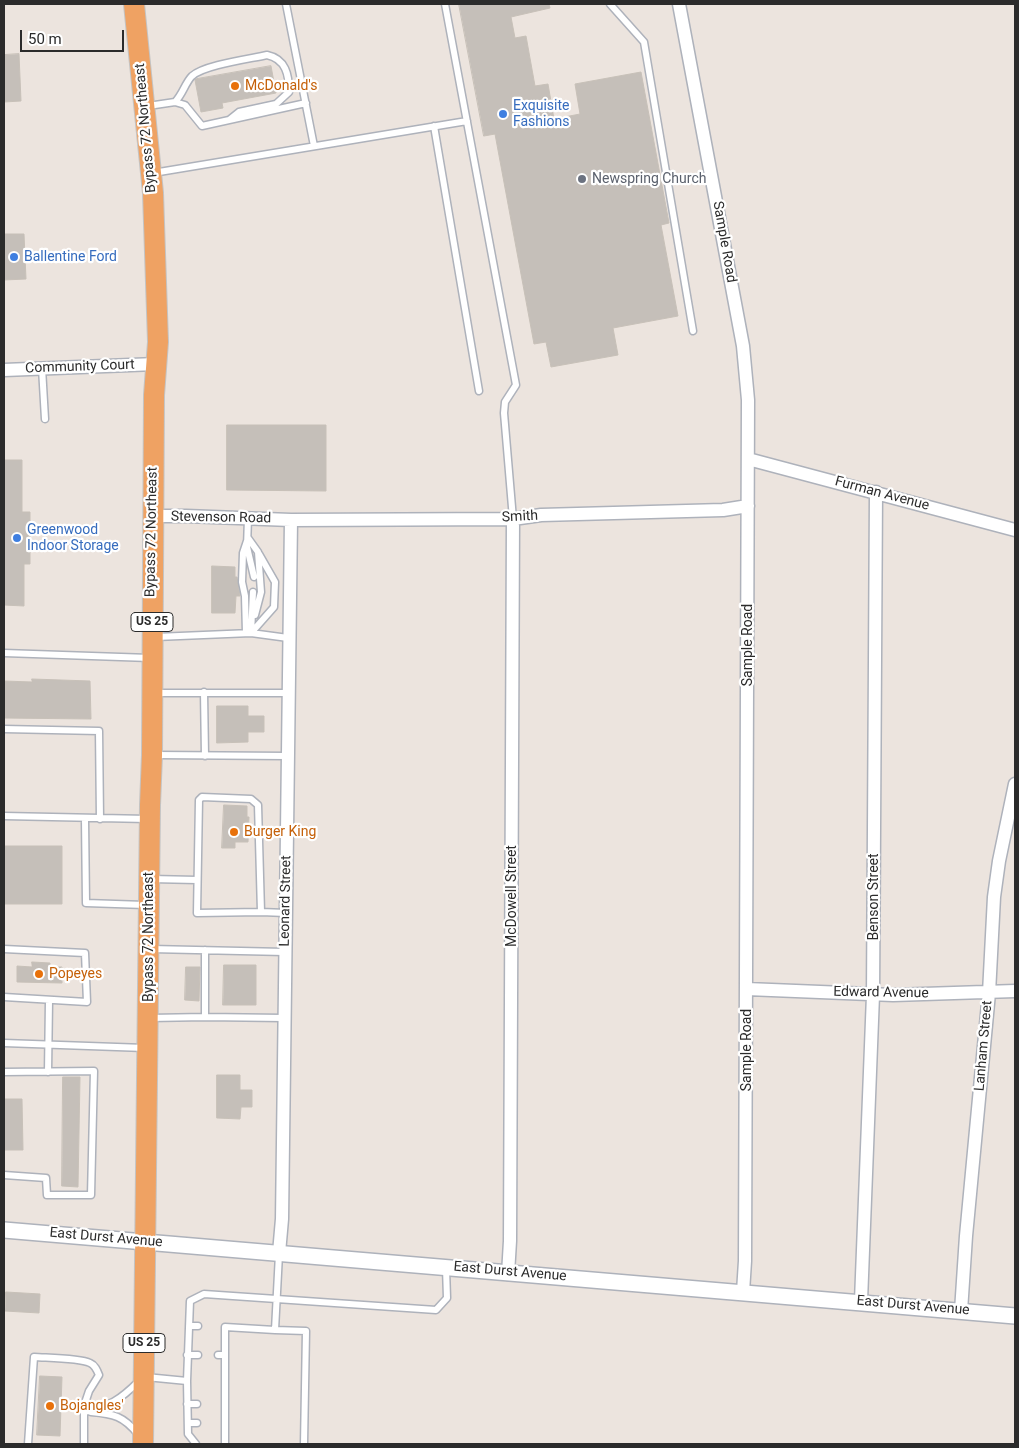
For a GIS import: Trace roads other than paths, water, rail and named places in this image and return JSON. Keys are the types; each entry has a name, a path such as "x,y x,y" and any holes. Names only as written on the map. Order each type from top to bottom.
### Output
{"highway":[{"name":"Bypass 72 Northeast","path":"134,4 151,173 158,342 154,395 152,516 152,754 146,1242"},
{"name":"US 25","path":"143,1442 146,1242"}],"street":[{"name":"Sample Road","path":"680,4 743,346 748,400 747,989 745,1261 743,1292"},
{"name":"Community Court","path":"4,370 156,364"},
{"name":"Furman Avenue","path":"748,458 1015,530"},
{"name":"Benson Street","path":"861,1301 873,995 876,492"},
{"name":"Smith","path":"290,520 513,518 541,515 723,510 748,506"},
{"name":"Stevenson Road","path":"152,516 290,520"},
{"name":"McDowell Street","path":"508,1274 510,1232 513,518"},
{"name":"Leonard Street","path":"279,1253 282,1219 290,520"},
{"name":"Lanham Street","path":"961,1311 966,1236 989,993 996,879 1015,784"},
{"name":"Edward Avenue","path":"747,989 873,995 1015,991"},
{"name":"East Durst Avenue","path":"4,1230 446,1267 508,1274 861,1301 1015,1316"}],"lane":[{"path":"286,4 314,146"},
{"path":"445,4 516,385 505,402 504,413 513,518"},
{"path":"610,4 644,42 693,331"},
{"path":"175,102 182,95 191,77 200,70 267,55 281,62 288,72 289,92 276,104 239,112 229,120"},
{"path":"145,107 175,102 185,105 202,126 306,103"},
{"path":"151,173 467,121"},
{"path":"434,126 479,391"},
{"path":"42,368 45,419"},
{"path":"248,518 248,547 254,577"},
{"path":"248,538 275,582 274,607 249,633"},
{"path":"248,538 243,553 242,582 249,633"},
{"path":"249,633 260,592 258,552"},
{"path":"249,633 253,592"},
{"path":"152,637 249,633 288,638"},
{"path":"4,653 151,658"},
{"path":"204,692 205,756"},
{"path":"152,693 288,693"},
{"path":"4,729 99,731 100,819"},
{"path":"152,754 287,756"},
{"path":"261,912 258,805 251,799 202,797 199,800 197,913 286,913"},
{"path":"4,816 150,819"},
{"path":"85,819 86,903 149,905"},
{"path":"149,879 197,880"},
{"path":"4,949 85,953 87,1002 4,997"},
{"path":"149,949 285,952"},
{"path":"205,950 205,1017"},
{"path":"48,1072 50,1044 49,1001"},
{"path":"148,1018 284,1018"},
{"path":"4,1043 148,1048"},
{"path":"4,1072 94,1071 91,1195 47,1195 46,1178 4,1175"},
{"path":"275,1330 279,1253"},
{"path":"196,1444 188,1434 187,1381 190,1301 204,1294 436,1310 447,1298 446,1267"},
{"path":"189,1326 198,1326"},
{"path":"218,1327 306,1331 304,1444"},
{"path":"225,1327 222,1342 225,1355 225,1444"},
{"path":"188,1341 196,1342"},
{"path":"188,1355 198,1355"},
{"path":"218,1355 225,1355"},
{"path":"28,1444 34,1357 80,1361 91,1363 96,1368 99,1376 89,1391 84,1412 84,1444"},
{"path":"84,1412 106,1406 122,1397 144,1376 187,1381"},
{"path":"187,1404 196,1404"},
{"path":"217,1404 225,1405"},
{"path":"84,1412 108,1414 128,1422 143,1442"},
{"path":"217,1422 225,1422"},
{"path":"188,1423 197,1423"}],"place":[{"name":"McDonald's","path":"235,86"},
{"name":"Exquisite Fashions","path":"503,114"},
{"name":"Newspring Church","path":"582,179"},
{"name":"Ballentine Ford","path":"14,257"},
{"name":"Greenwood Indoor Storage","path":"17,538"},
{"name":"Burger King","path":"234,832"},
{"name":"Popeyes","path":"39,974"},
{"name":"Bojangles'","path":"50,1406"}]}
